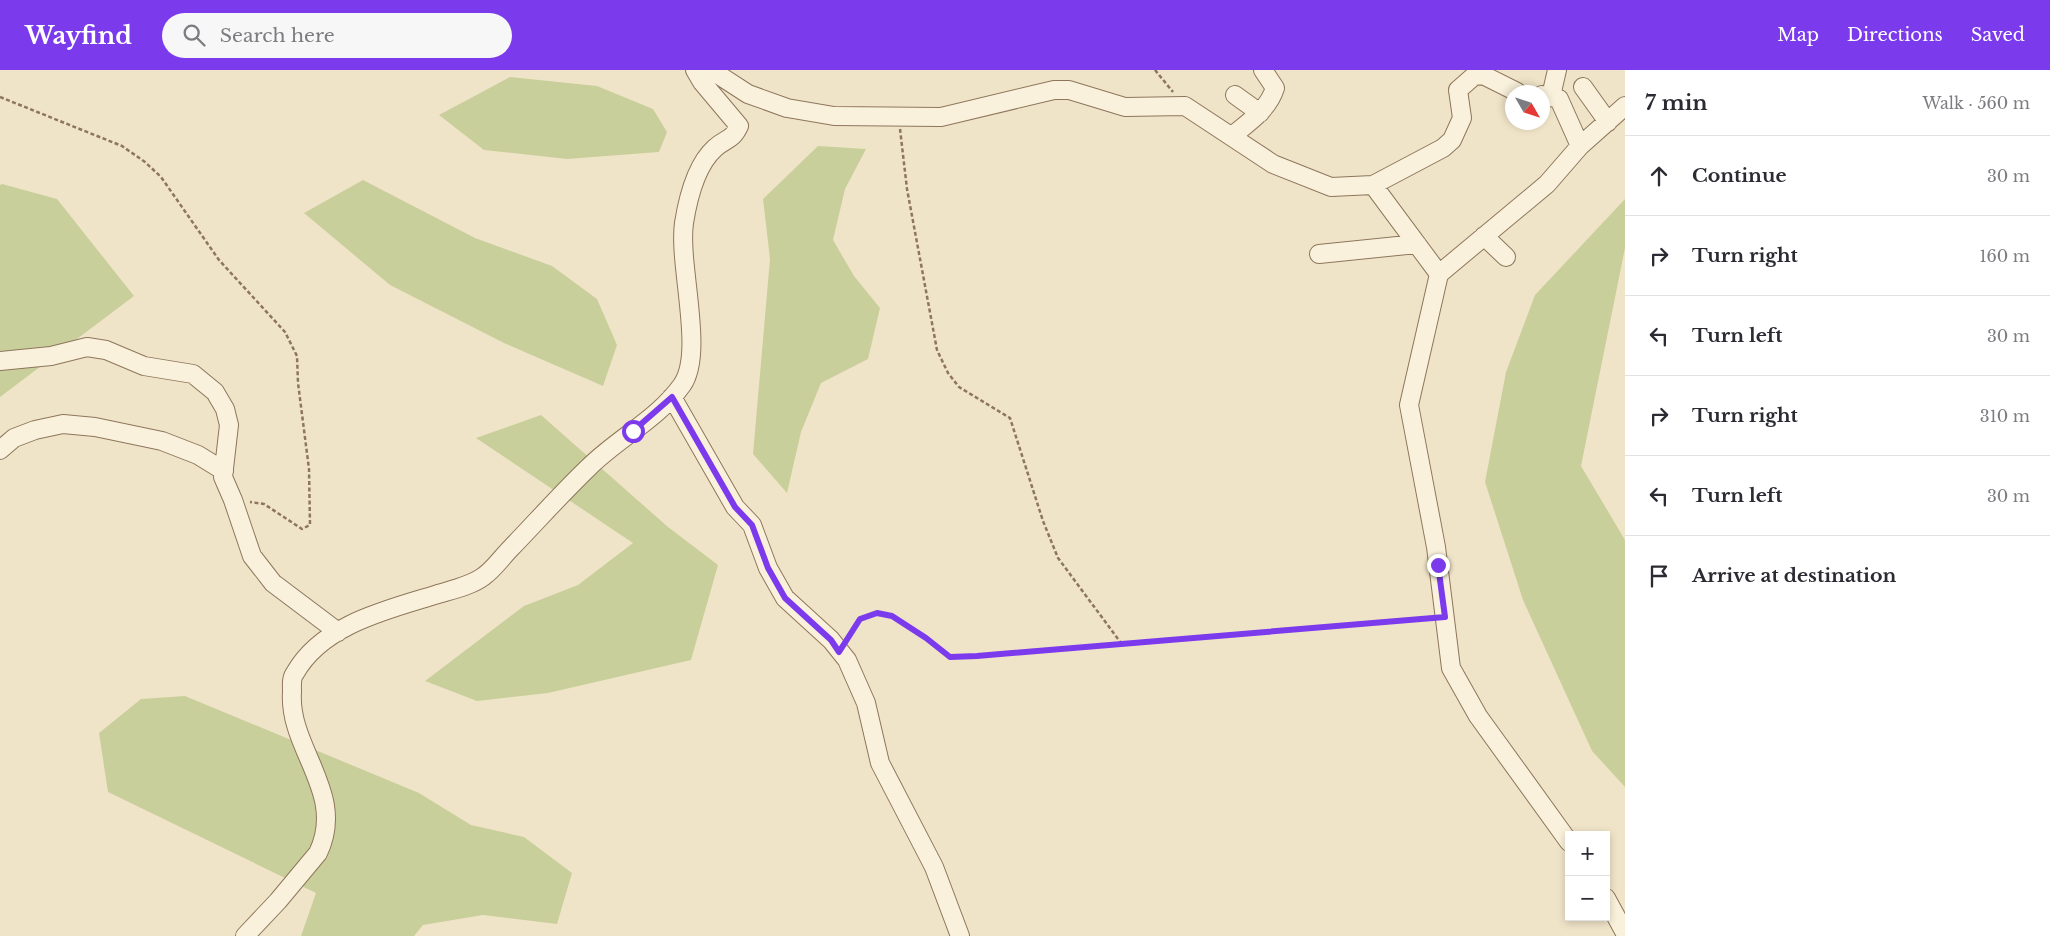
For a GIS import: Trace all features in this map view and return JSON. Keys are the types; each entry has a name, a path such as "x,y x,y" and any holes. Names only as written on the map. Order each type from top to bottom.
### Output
{"street":[{"path":"245,936 284,894 318,853 322,844 327,816 320,783 296,726 291,705 293,676 305,658 324,640 338,632 386,610 453,590 486,575 590,466 672,397 684,382 690,370 692,336 682,245 684,221 691,192 701,165 715,148 734,136 739,126 702,82 695,70"},
{"path":"711,70 748,94 786,108 834,116 941,117 1054,90 1069,90 1124,107 1184,106 1273,164 1332,187 1373,185 1443,148 1452,140 1462,118 1458,90 1474,76 1483,75 1505,86"},
{"path":"1232,136 1260,113 1271,99 1274,88 1263,70"},
{"path":"1550,88 1557,70"},
{"path":"1583,87 1608,122"},
{"path":"1235,96 1260,113"},
{"path":"1550,97 1559,99 1580,146"},
{"path":"1565,836 1478,716 1451,668 1436,547 1409,405 1439,274 1547,184 1580,146 1625,106"},
{"path":"1373,185 1439,274"},
{"path":"1484,236 1506,257"},
{"path":"1319,254 1417,244"},
{"path":"0,361 52,356 87,347 106,350 144,366 193,374 215,392 225,409 229,425 223,477 252,556 273,583 338,632"},
{"path":"672,397 735,507 752,525 768,568 785,598 831,640 847,660 866,702 880,763 934,867 960,936"},
{"path":"0,450 14,438 35,430 63,424 94,427 162,441 198,455 224,471"},
{"path":"1610,905 1625,933"}],"path":[{"path":"1155,70 1184,106"},
{"path":"0,97 122,146 146,162 161,177 219,260 285,332 297,356 298,383 309,469 310,525 302,529 264,504 233,500"},
{"path":"898,116 907,189 937,350 948,373 959,387 1010,418 1043,521 1058,558 1121,643"},
{"path":"839,652 860,619 877,613 892,616 926,638 950,657 1445,617"}],"green space":[{"path":"510,77 597,86 653,109 667,132 659,152 567,159 484,150 439,115"},
{"path":"818,146 866,149 845,189 833,240 854,276 880,308 868,359 821,383 801,432 787,493 753,454 770,259 763,199"},
{"path":"363,180 475,238 552,266 597,299 617,345 603,386 504,343 390,285 304,213"},
{"path":"0,185 57,199 134,296 0,397"},
{"path":"1625,199 1625,248 1581,466 1625,540 1625,787 1592,751 1523,600 1485,482 1506,372 1535,295"},
{"path":"541,415 668,527 718,565 691,660 548,693 477,701 425,681 524,606 578,585 633,543 476,438"},
{"path":"185,696 419,793 471,825 524,837 572,873 557,924 483,915 423,925 414,936 301,936 316,893 108,792 99,733 141,699"}],"route":[{"path":"633,431 672,397 735,507 752,525 768,568 785,598 831,640 839,652 860,619 877,613 892,616 926,638 950,657 1445,617 1438,565"}]}
